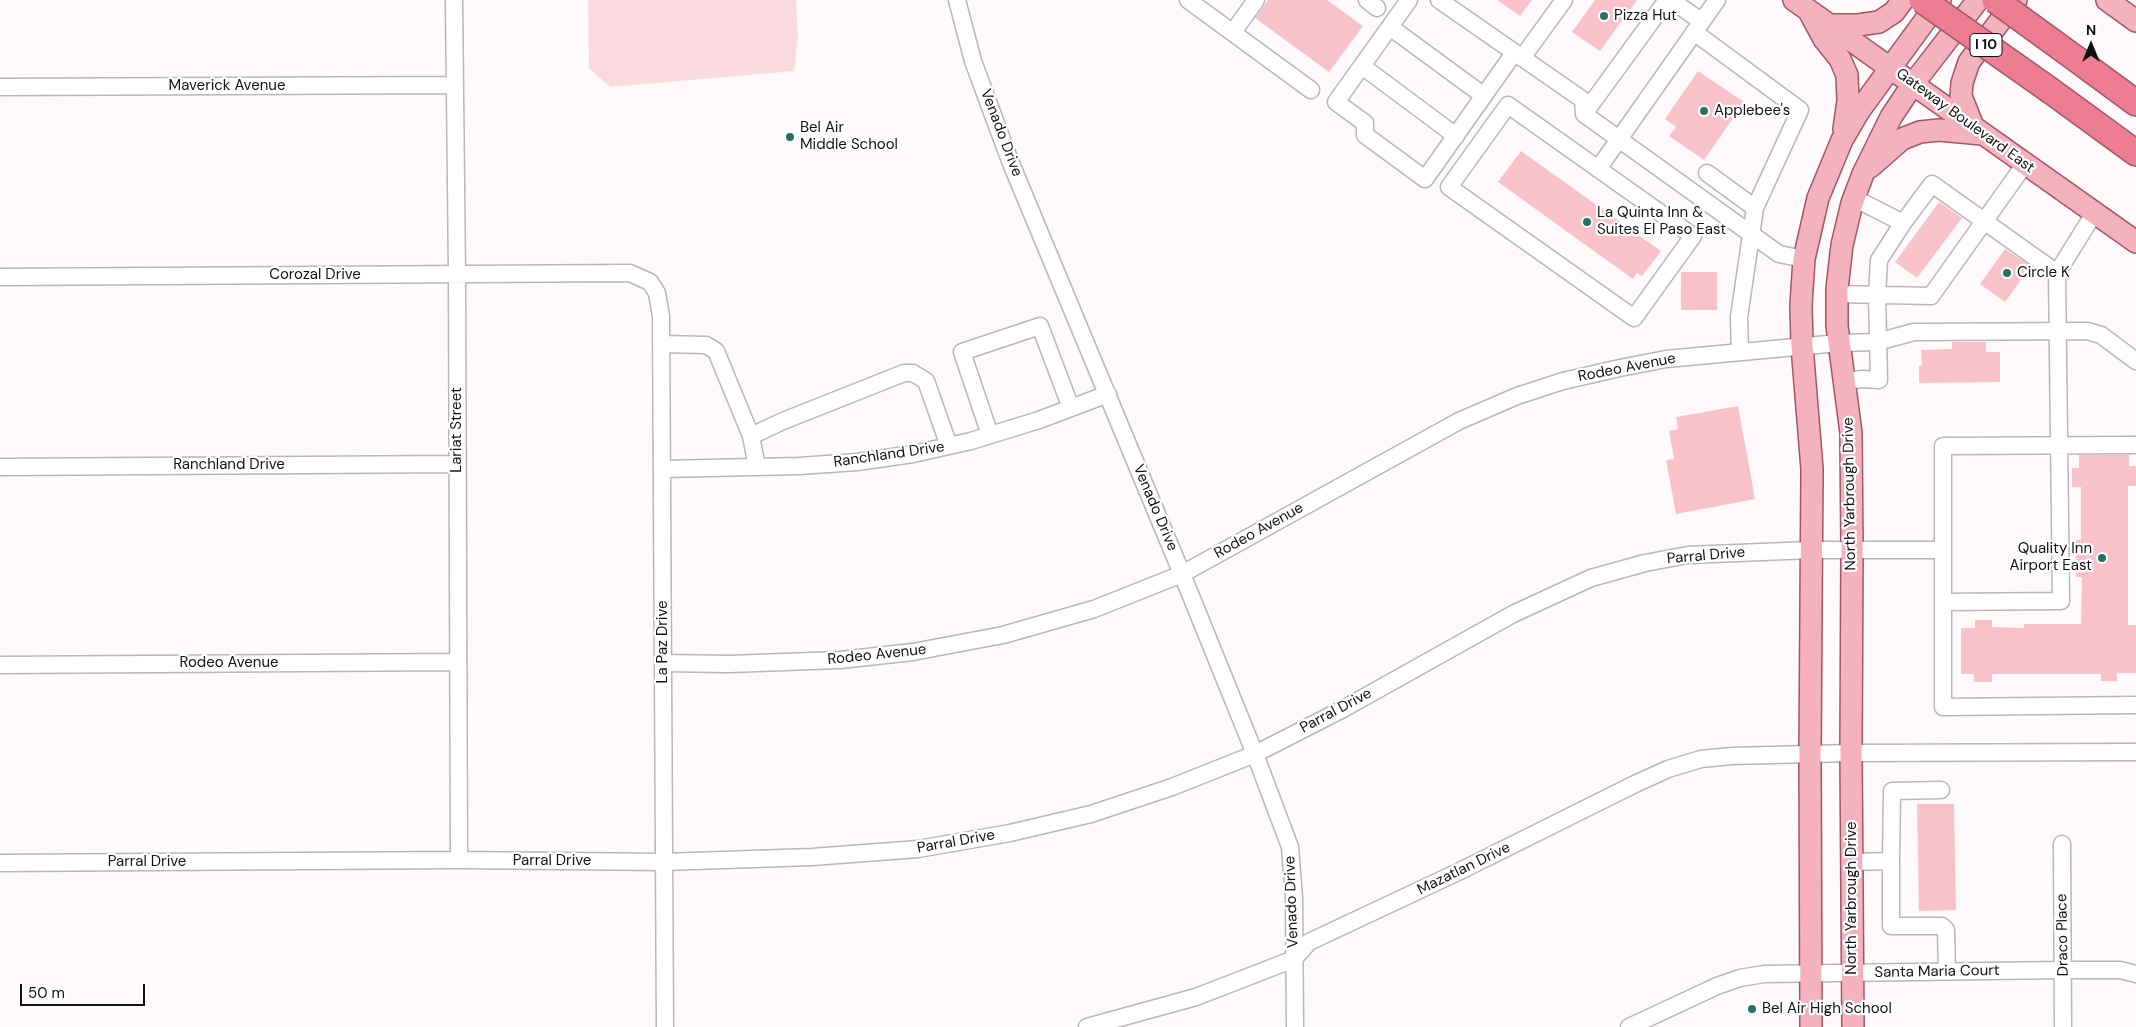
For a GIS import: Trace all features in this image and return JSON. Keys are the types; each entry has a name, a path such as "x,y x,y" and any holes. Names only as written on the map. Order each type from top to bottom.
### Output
{"highway":[{"name":"I 10","path":"1922,0 2136,153"},
{"path":"1995,0 2136,103"}],"main road":[{"path":"1831,25 1858,25 1879,22 1894,12 1902,0"},
{"path":"1811,1027 1812,469 1802,346 1801,304 1804,259 1818,198 1842,140 1858,111 1940,0"},
{"name":"North Yarbrough Drive","path":"1853,1027 1851,433 1839,342 1837,294 1842,245 1862,174 1891,118 1913,84 1978,0"},
{"path":"1862,174 1902,139 1920,132 1978,129 1961,96 1962,83 1969,62 2016,0"},
{"path":"2107,0 2136,21"},
{"path":"1802,5 1824,39 1840,59 1847,75 1848,101 1842,140"},
{"name":"Gateway Boulevard East","path":"1802,5 2136,242"}],"street":[{"name":"Lariat Street","path":"454,0 459,860"},
{"name":"Venado Drive","path":"957,0 973,61 1010,161 1182,574 1255,754 1290,847 1294,898 1295,1027"},
{"path":"1188,0 1311,90"},
{"path":"1233,32 1256,0"},
{"path":"1410,0 1336,102 1365,123 1365,135 1425,179 1484,96 1564,0"},
{"path":"1439,0 1583,100 1584,114"},
{"path":"1584,114 1667,0"},
{"path":"1671,0 1698,27 1800,110 1755,208 1739,317 1740,352"},
{"path":"1598,169 1717,0"},
{"path":"1390,27 1484,96"},
{"path":"1362,66 1456,136"},
{"name":"Maverick Avenue","path":"0,87 455,84"},
{"path":"1508,105 1598,169 1693,236 1634,318 1449,187 1508,105"},
{"path":"1584,114 1779,254 1804,259"},
{"path":"1837,294 1931,296 1983,220 2025,164"},
{"path":"1708,173 1755,208"},
{"path":"1845,381 1879,380 1877,295 1879,260 1932,184 2057,273"},
{"path":"1854,198 1903,223"},
{"path":"1943,602 2061,601 2057,273 2095,212"},
{"name":"Corozal Drive","path":"0,277 630,273"},
{"name":"La Paz Drive","path":"630,273 650,282 657,293 661,316 665,1027"},
{"path":"990,435 962,352 1040,326 1071,408"},
{"name":"Rodeo Avenue","path":"663,663 729,664 840,660 913,652 1003,635 1094,609 1182,574 1459,421 1517,396 1564,381 1620,368 1666,359 1839,342 1878,342 1914,332 2087,331 2102,335 2136,361"},
{"path":"661,344 706,345 716,351 751,436 757,467"},
{"path":"751,436 782,421 904,373 914,373 926,381 949,446"},
{"name":"Ranchland Drive","path":"663,469 857,462 913,454 990,435 1108,394"},
{"path":"2136,445 1943,446 1943,707 2136,705"},
{"name":"Ranchland Drive","path":"0,467 457,464"},
{"name":"Parral Drive","path":"0,863 459,860 664,862 812,857 918,849 1010,833 1091,814 1172,787 1255,754 1342,709 1513,614 1591,578 1645,563 1688,555 1852,549 1943,550"},
{"name":"Rodeo Avenue","path":"0,665 458,662"},
{"name":"Mazatlan Drive","path":"1087,1027 1196,997 1294,959 1309,942 1458,872 1668,769 1701,759 1851,753 2136,752"},
{"path":"1941,790 1892,791 1891,926 1942,926 1946,930 1947,972"},
{"name":"Draco Place","path":"2062,844 2063,1027"},
{"path":"1852,862 1891,861"},
{"name":"Santa Maria Court","path":"1629,1027 1717,986 1740,978 1764,974 2063,970 2120,970 2136,974"}],"shaded area":[{"path":"588,0 796,0 798,36 794,71 610,87 589,68"}],"building":[{"path":"1268,0 1327,0 1363,26 1329,72 1255,18"},
{"path":"1497,0 1532,0 1520,16"},
{"name":"Pizza Hut","path":"1595,0 1637,0 1600,51 1572,32"},
{"name":"Applebee's","path":"1698,71 1744,102 1704,160 1669,136 1676,127 1665,119"},
{"name":"La Quinta Inn & Suites El Paso East","path":"1521,151 1661,251 1642,276 1637,273 1633,279 1498,182"},
{"path":"1939,202 1962,218 1917,278 1895,262"},
{"name":"Circle K","path":"2005,249 2031,266 2005,302 1980,284"},
{"path":"1681,272 1717,272 1717,310 1681,310"},
{"path":"1952,342 1986,342 1986,352 2000,352 2000,382 1919,383 1919,366 1922,366 1921,350 1952,349"},
{"path":"1738,406 1755,499 1676,514 1666,460 1674,459 1669,431 1678,429 1676,417"},
{"name":"Quality Inn Airport East","path":"2079,455 2129,455 2129,466 2136,466 2136,486 2128,486 2128,625 2136,625 2136,673 2117,673 2117,681 2101,681 2101,674 1992,674 1992,682 1974,682 1974,674 1961,674 1961,628 1975,628 1975,620 1992,620 1992,627 2024,628 2024,624 2081,624 2082,577 2076,577 2076,540 2081,540 2081,487 2072,487 2072,468 2079,468"},
{"path":"1917,804 1954,804 1956,910 1919,911"}],"place":[{"name":"Pizza Hut","path":"1604,16"},
{"name":"Applebee's","path":"1704,111"},
{"name":"Bel Air Middle School","path":"790,137"},
{"name":"La Quinta Inn & Suites El Paso East","path":"1587,222"},
{"name":"Circle K","path":"2007,273"},
{"name":"Quality Inn Airport East","path":"2102,558"},
{"name":"Bel Air High School","path":"1752,1009"}]}
